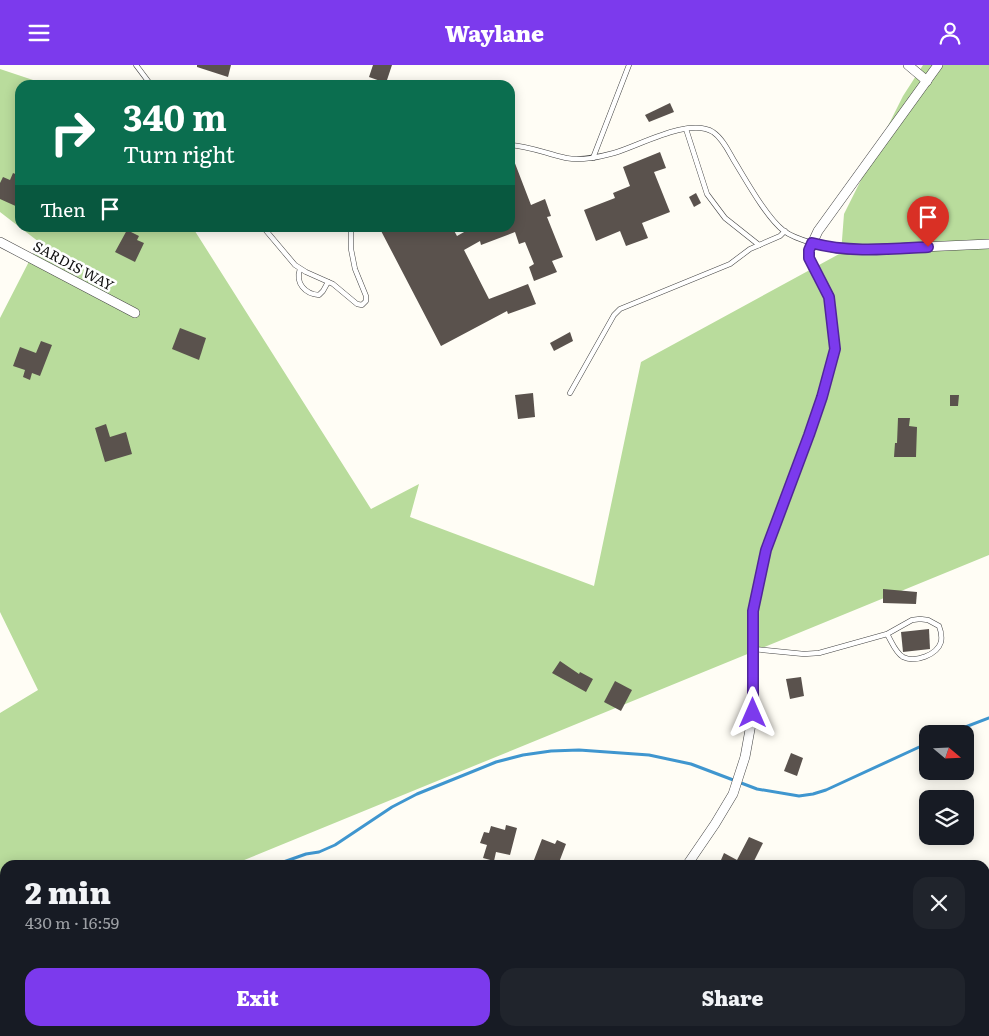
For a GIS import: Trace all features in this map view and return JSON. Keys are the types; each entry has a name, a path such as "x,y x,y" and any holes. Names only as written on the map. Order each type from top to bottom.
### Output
{"street":[{"path":"908,65 927,81"},
{"path":"691,860 716,824 733,794 745,757 753,713 753,611 766,550 809,435 835,349 829,297 809,258 809,250 818,231 938,65"},
{"name":"SARDIS WAY","path":"0,242 135,313"},
{"path":"812,243 840,249 856,250 989,244"}],"lane":[{"path":"136,65 147,80"},
{"path":"594,158 629,65"},
{"path":"686,129 707,194 725,218 759,245"},
{"path":"515,146 580,160 615,153 686,129 706,130 718,137 765,208 785,231 792,236 812,243"},
{"path":"570,393 614,315 620,309 730,264 750,249 780,236 785,231"},
{"path":"267,232 289,260 300,269 339,288 356,304 362,305 366,301 366,293 358,275 351,249 351,232"},
{"path":"300,269 298,277 302,287 309,293 319,295 324,291 328,282"},
{"path":"753,649 804,654 819,653 887,634 905,623 920,619 935,622 940,626 941,641 938,648 932,653 916,659 908,659 898,652 887,634"}],"green space":[{"path":"923,65 989,65 989,555 244,860 0,860 0,713 38,690 0,612 0,318 39,242 26,232 196,232 371,509 419,484 410,517 594,586 641,362 841,253 844,214 903,96"},
{"path":"0,69 33,80 15,80 15,224 0,212"}],"building":[{"path":"197,65 231,65 228,77 197,67"},
{"path":"373,65 392,65 387,80 378,80 369,77"},
{"path":"670,103 674,112 649,122 645,115"},
{"path":"660,152 666,168 654,172 670,212 642,223 648,238 626,246 620,231 596,241 584,210 615,198 613,193 630,186 623,167"},
{"path":"515,163 531,205 545,199 551,216 547,217 563,257 552,261 557,272 534,281 529,267 534,264 525,242 519,244 515,232"},
{"path":"13,173 15,174 15,206 0,199 0,183 3,177 10,180"},
{"path":"696,193 701,203 694,207 689,197"},
{"path":"126,232 139,236 137,240 144,243 135,262 115,252"},
{"path":"382,232 455,232 457,236 464,232 515,232 481,245 480,241 464,250 489,299 528,284 536,304 508,314 507,311 441,346"},
{"path":"180,328 206,338 199,360 172,349"},
{"path":"570,332 573,341 554,351 550,343"},
{"path":"41,341 52,345 40,376 32,373 30,380 23,377 25,370 13,366 20,347 36,353"},
{"path":"533,393 535,417 518,419 515,395"},
{"path":"950,395 959,395 958,406 950,406"},
{"path":"898,418 910,418 909,426 917,427 916,457 894,457 895,443 897,443"},
{"path":"106,424 110,437 126,432 132,454 105,462 95,428"},
{"path":"883,589 917,592 916,604 883,603"},
{"path":"929,629 930,649 903,652 901,632"},
{"path":"560,661 579,674 580,672 593,679 586,692 552,673"},
{"path":"801,677 804,696 790,699 786,679"},
{"path":"615,681 632,690 621,711 604,702"},
{"path":"791,753 803,758 797,776 784,771"},
{"path":"506,825 517,828 510,855 496,852 494,860 483,858 487,845 480,843 484,832 489,833 491,826 505,830"},
{"path":"749,837 763,843 754,860 737,860"},
{"path":"542,839 555,844 557,840 566,844 560,860 534,860"},
{"path":"724,853 737,860 721,860"}],"waterway":[{"path":"971,725 989,718"},
{"path":"289,860 319,852 335,845 392,807 417,794 496,762 523,755 579,750 649,755 691,764 757,789 799,796 826,790 919,747"}],"route":[{"path":"753,713 753,611 766,550 809,435 835,349 829,297 809,258 809,250 812,243 840,249 856,250 928,247"}]}
